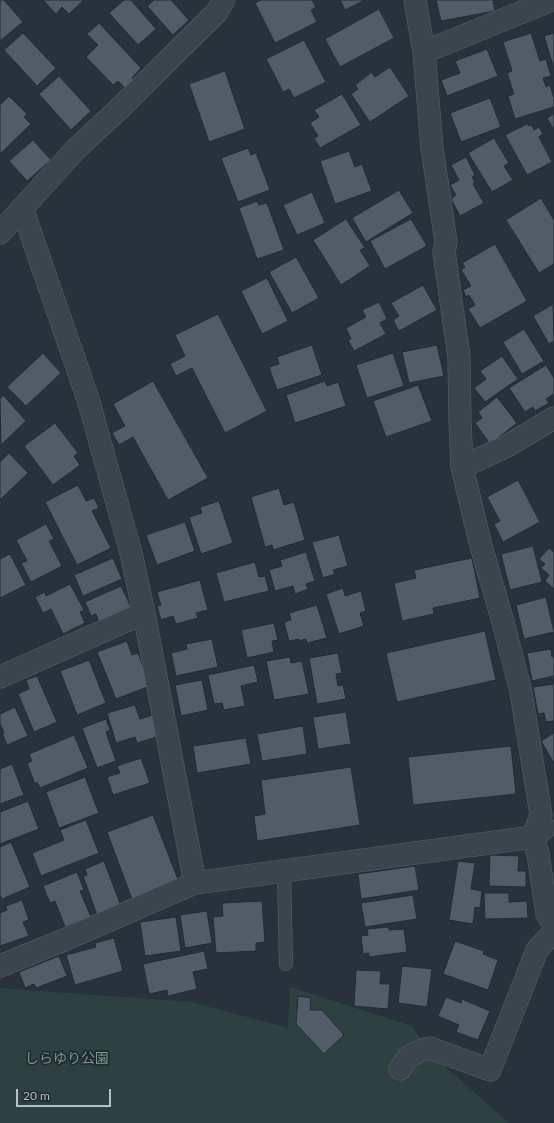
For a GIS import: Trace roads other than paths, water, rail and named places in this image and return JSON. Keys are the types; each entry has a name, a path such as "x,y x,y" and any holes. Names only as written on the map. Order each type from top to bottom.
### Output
{"street":[{"path":"0,233 76,149 119,110 216,12 224,0"},
{"path":"415,0 424,52 432,148 446,242 444,252 459,357 462,467 481,546 503,622 520,692 541,815 533,837 538,854 547,914 554,924"},
{"path":"424,52 552,0"},
{"path":"22,208 88,399 131,553 144,613 195,883"},
{"path":"462,467 507,446 554,418"},
{"path":"0,677 144,613"},
{"path":"0,966 195,883 533,837 554,822"},
{"path":"400,1069 408,1057 430,1048 490,1070 537,950 554,932"}],"lane":[{"path":"284,871 286,964"}],"park label":[{"name":"しらゆり公園","path":"67,1058"}]}
